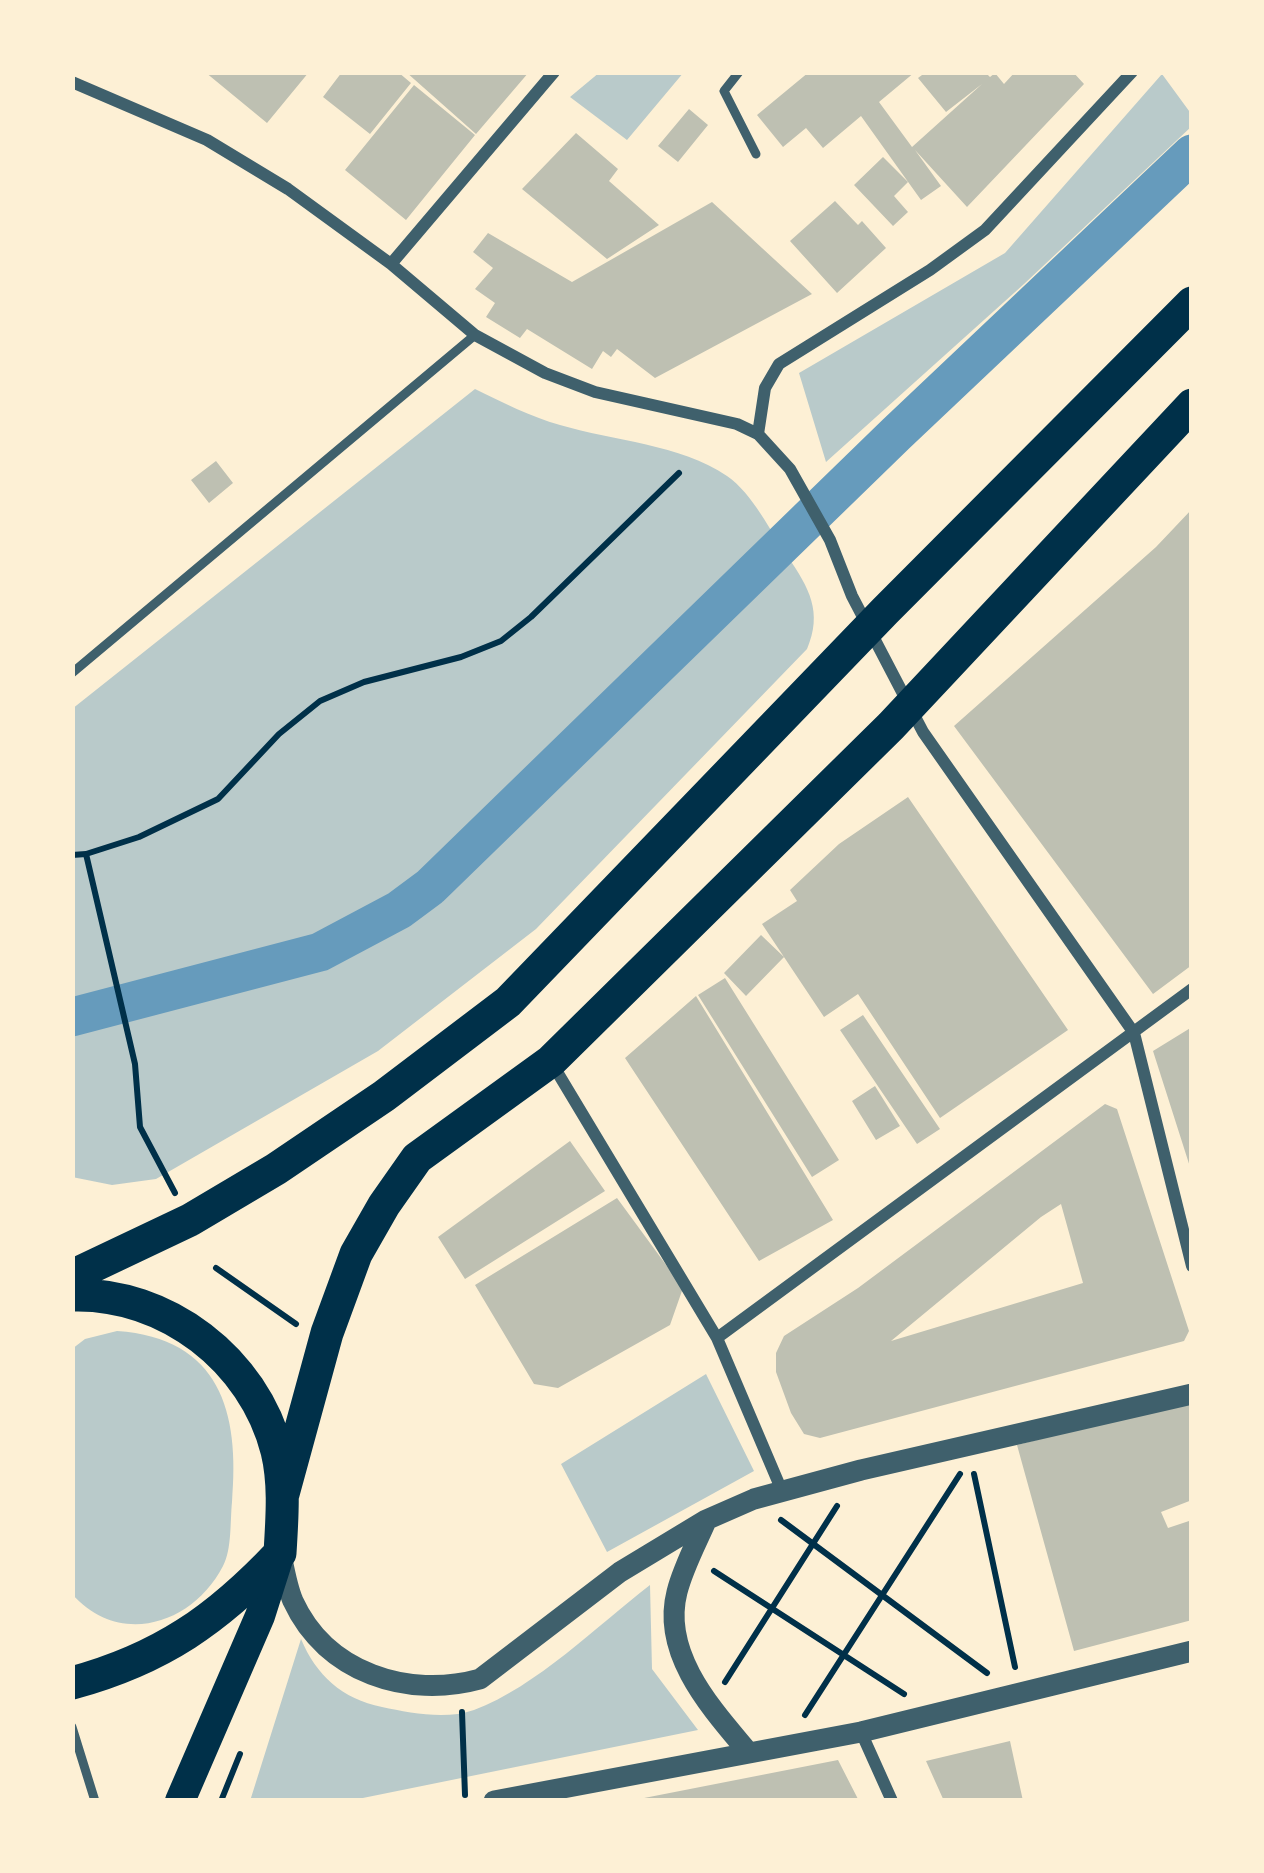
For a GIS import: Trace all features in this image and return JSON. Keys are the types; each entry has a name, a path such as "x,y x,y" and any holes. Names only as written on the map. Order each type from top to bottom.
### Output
{"highway":[{"path":"72,1276 190,1220 277,1169 508,1002 1192,303"},
{"path":"283,1494 327,1334 356,1254 417,1158 551,1060 910,706 1192,405"},
{"path":"72,1295 93,1294 135,1303 175,1319 210,1343 240,1374 263,1411 277,1451 283,1494 280,1552 238,1597 180,1641 118,1670 72,1683"}],"main road":[{"path":"180,1801 260,1616 280,1552"}],"street":[{"path":"391,264 554,72"},
{"path":"758,434 764,388 779,364 986,230 1132,72"},
{"path":"72,82 207,140 288,189 391,264 476,335 544,373 595,392 737,424 758,434 790,469 830,540 852,596 923,732 1134,1033 1192,1266"},
{"path":"717,1338 1192,989"},
{"path":"551,1060 717,1338 782,1491"},
{"path":"280,1552 292,1600 314,1633 350,1664 393,1683 434,1688 460,1684 480,1679 620,1572 706,1520 754,1499 1192,1394"},
{"path":"706,1520 675,1595 676,1647 708,1704 748,1752"},
{"path":"494,1801 590,1793 748,1752 861,1732 1192,1651"},
{"path":"861,1732 892,1801"}],"lane":[{"path":"739,72 724,91 756,154"},
{"path":"72,673 476,335"},
{"path":"72,1726 95,1801"}],"path":[{"path":"72,855 140,837 218,799 279,734 320,700 501,640 560,590 679,473"},
{"path":"86,854 135,1064 140,1127 176,1195"},
{"path":"216,1268 296,1324"},
{"path":"789,1745 970,1459 1021,1694"},
{"path":"708,1704 861,1470"},
{"path":"754,1499 1021,1694"},
{"path":"688,1565 706,1566 936,1714"},
{"path":"460,1684 466,1801"}],"shaded area":[{"path":"600,72 684,72 627,140 570,97"},
{"path":"1162,74 1192,115 1192,126 826,462 799,373 1005,253"},
{"path":"475,389 549,422 668,450 727,476 753,503 807,590 814,623 807,649 536,929 378,1051 156,1179 112,1185 72,1177 72,709"},
{"path":"117,1331 180,1348 201,1364 226,1410 234,1469 226,1559 210,1586 175,1615 133,1624 91,1611 72,1594 72,1349 85,1339"},
{"path":"706,1374 754,1471 607,1552 561,1464"},
{"path":"650,1585 652,1669 698,1730 348,1801 250,1801 301,1639 323,1674 355,1698 416,1713 463,1713 497,1700 543,1671"}],"building":[{"path":"205,72 309,72 267,123"},
{"path":"342,72 398,72 411,83 370,134 323,97"},
{"path":"406,72 529,72 476,134"},
{"path":"809,72 915,72 879,102 912,147 982,84 946,112 918,78 926,72 985,72 990,77 995,73 1004,84 1015,72 1073,72 1084,84 967,207 915,150 941,186 921,200 861,116 823,148 806,128 783,147 757,115"},
{"path":"414,85 475,135 406,220 345,170"},
{"path":"689,109 708,125 678,162 658,146"},
{"path":"576,133 618,169 609,181 659,225 607,259 522,189"},
{"path":"883,157 908,182 894,196 908,212 893,226 854,185"},
{"path":"835,201 886,248 837,293 790,241"},
{"path":"712,202 812,294 655,378 617,349 611,357 603,351 592,369 527,329 520,338 486,317 495,303 475,289 493,268 473,252 488,233 572,282"},
{"path":"216,461 233,483 209,503 191,480"},
{"path":"1192,509 1192,965 1153,994 954,726 1156,547"},
{"path":"908,797 1068,1030 940,1118 858,994 824,1017 762,924 797,901 790,890 839,844"},
{"path":"761,935 784,957 746,996 724,973"},
{"path":"725,978 839,1160 812,1177 698,995"},
{"path":"696,996 833,1220 759,1261 625,1058"},
{"path":"863,1015 940,1129 917,1144 840,1030"},
{"path":"1192,1027 1192,1169 1191,1170 1153,1051"},
{"path":"875,1086 900,1126 876,1140 852,1101"},
{"path":"1105,1104 1117,1109 1189,1331 1184,1341 820,1438 804,1434 776,1372 776,1353 784,1336 858,1288","holes":["1061,1204 1083,1283 891,1341"]},
{"path":"570,1141 605,1191 465,1279 438,1237"},
{"path":"617,1198 683,1288 670,1325 558,1388 534,1384 475,1285"},
{"path":"1192,1400 1192,1500 1161,1512 1168,1528 1192,1520 1192,1620 1074,1651 1017,1445"},
{"path":"1010,1741 1023,1801 944,1801 926,1761"},
{"path":"838,1760 859,1801 639,1801 639,1799"}],"waterway":[{"path":"72,1017 320,952 399,910 430,887 1192,154"}]}
